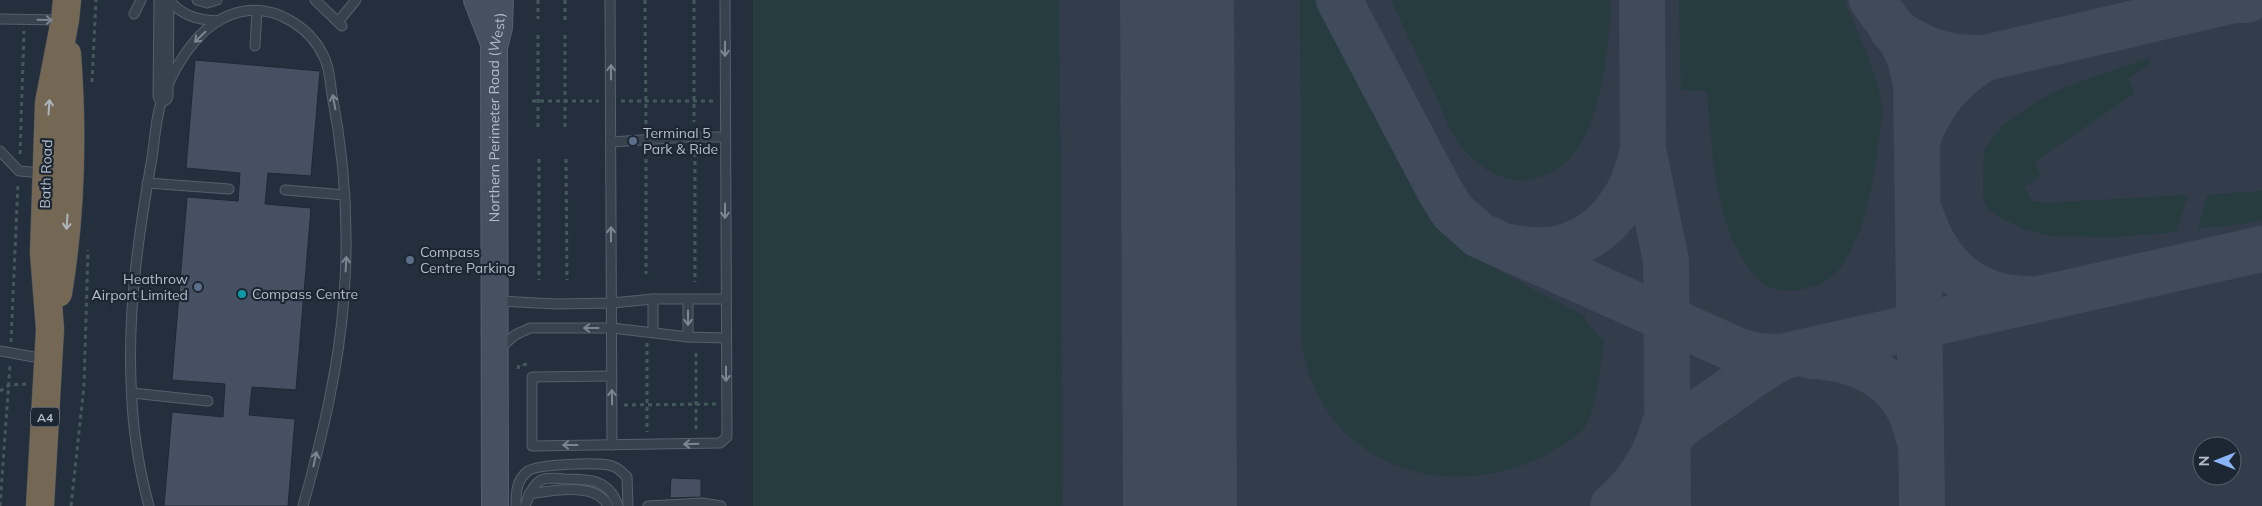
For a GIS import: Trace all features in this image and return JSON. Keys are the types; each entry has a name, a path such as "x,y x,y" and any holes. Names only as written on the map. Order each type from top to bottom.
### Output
{"highway":[{"name":"Bath Road","path":"40,506 50,329 44,253 58,173 51,89 66,10"}],"street":[{"path":"163,96 164,0"},
{"path":"477,0 494,47"},
{"name":"Northern Perimeter Road (West)","path":"495,506 493,301 494,47 500,27 500,0"}],"lane":[{"path":"134,14 141,0"},
{"path":"169,0 178,10 191,17 218,20"},
{"path":"197,0 207,3 217,0"},
{"path":"315,0 340,24 356,0"},
{"path":"610,0 612,445"},
{"path":"612,376 532,377 532,446 720,443 727,437 724,0"},
{"path":"0,19 25,20 66,10"},
{"path":"149,506 134,421 130,333 138,242 163,96 195,40 218,20 246,11 257,11 274,13 302,28 316,43 326,60 337,121 345,195 344,299 332,381 303,506"},
{"path":"255,46 257,11"},
{"path":"611,142 687,137 725,137"},
{"path":"0,151 19,171 58,173"},
{"path":"147,184 229,190"},
{"path":"285,190 345,195"},
{"path":"493,301 522,304 612,303 653,299 726,299"},
{"path":"650,336 653,299"},
{"path":"688,300 688,337"},
{"path":"494,354 515,335 530,328 612,328 650,336 726,338"},
{"path":"0,351 47,371"},
{"path":"132,393 208,401"},
{"path":"516,506 516,487 528,471 553,464 572,464 610,465 619,468 627,477 628,506"},
{"path":"525,506 529,494 540,481 552,478 593,479 608,489 618,506"},
{"path":"529,494 590,490 606,501 608,506"},
{"path":"648,506 702,503 721,506"}],"path":[{"path":"93,68 96,0"},
{"path":"538,0 538,19"},
{"path":"565,0 565,20"},
{"path":"645,0 646,128"},
{"path":"694,0 694,122"},
{"name":"Bath Road","path":"19,171 25,20"},
{"path":"538,35 538,128"},
{"path":"565,35 565,128"},
{"path":"532,101 725,101"},
{"path":"695,153 695,282"},
{"path":"539,159 539,280"},
{"path":"566,159 567,280"},
{"path":"646,159 646,274"},
{"path":"647,432 650,336"},
{"path":"696,353 696,436"},
{"path":"0,392 9,385 47,371"},
{"path":"612,405 726,404"},
{"path":"71,506 79,436"}],"shaded area":[{"path":"754,0 2262,0 2262,506 755,506"}],"green space":[{"path":"753,0 1059,0 1063,506 753,506"},
{"path":"1300,0 1314,0 1418,199 1446,235 1469,255 1586,317 1585,320 1599,337 1604,339 1592,410 1584,428 1565,444 1544,456 1505,470 1466,476 1427,474 1392,464 1360,445 1334,420 1314,386 1302,346"},
{"path":"1391,0 1611,0 1604,73 1598,99 1590,124 1579,146 1564,164 1545,175 1519,181 1497,175 1474,159 1452,133"},
{"path":"1679,0 1844,0 1872,68 1880,95 1882,115 1868,205 1863,221 1850,253 1841,267 1821,283 1808,288 1779,290 1761,282 1743,260 1732,238 1718,190 1707,91 1681,90"},
{"path":"2148,58 2150,64 2128,79 2135,93 2034,162 2041,175 2024,187 2032,201 2046,203 2188,195 2176,232 2114,237 2053,236 2023,229 1989,210 1983,198 1984,150 2003,125 2038,101 2063,88"},
{"path":"2262,191 2262,220 2237,225 2198,228 2207,195"}],"building":[{"name":"Compass Centre","path":"195,60 320,71 311,176 268,173 265,204 311,208 296,390 252,387 249,415 295,419 288,506 164,506 172,412 223,417 225,384 172,380 187,197 238,201 240,173 186,168"},
{"path":"671,478 701,479 701,497 670,498"}],"taxiway":[{"path":"1339,0 1441,193 1453,212 1479,235 1741,352 1759,356 1781,357"},
{"path":"1642,0 1643,149 1666,261 1668,506"},
{"path":"1872,0 1902,41 1910,58 1916,84 1922,506"},
{"path":"1985,58 2234,0 2247,0"},
{"path":"1893,31 1927,49 1947,55 1985,58 1962,74 1943,93 1928,115 1917,141"},
{"path":"1510,247 1536,250 1559,248 1580,241 1599,229 1614,214 1627,195 1637,173 1643,149"},
{"path":"1921,215 1937,250 1960,276 1974,286 1990,293 2027,299"},
{"path":"1655,451 1682,424 1781,357 2262,249"},
{"path":"1811,356 1848,362 1865,368 1880,377 1893,387 1904,401 1913,417 1918,436"},
{"path":"1613,506 1638,480 1651,459 1664,426"}],"runway":[{"path":"1177,0 1180,506"}],"place":[{"name":"Terminal 5 Park & Ride","path":"633,141"},
{"name":"Compass Centre Parking","path":"410,260"},
{"name":"Heathrow Airport Limited","path":"198,287"},
{"name":"Compass Centre","path":"242,294"}]}
